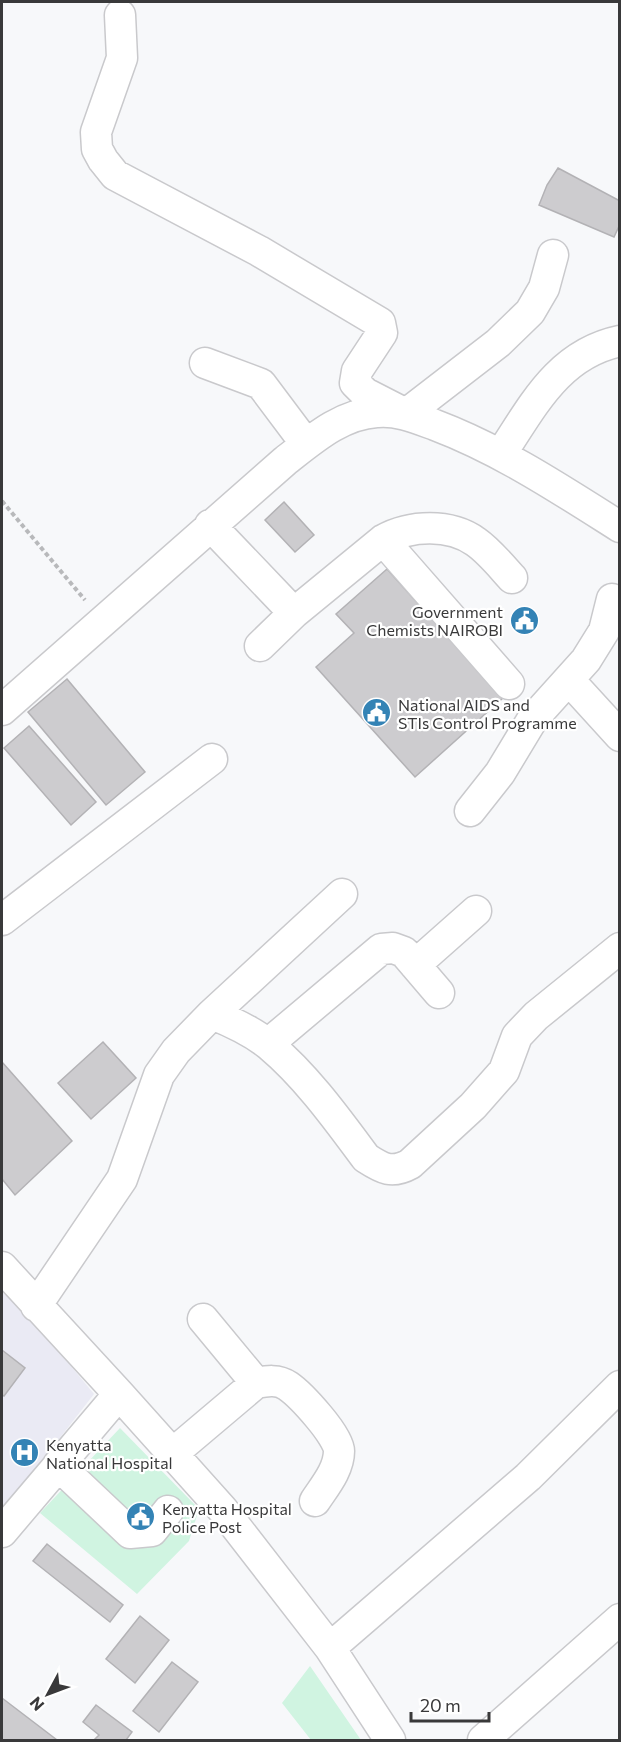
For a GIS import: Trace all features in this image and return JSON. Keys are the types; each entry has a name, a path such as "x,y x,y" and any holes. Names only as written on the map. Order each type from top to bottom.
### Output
{"street":[{"path":"120,15 122,58 96,132 97,149 115,175 259,251 380,323 382,333 357,371 355,383 365,393 406,414 501,454 620,527"},
{"path":"2,710 210,525 324,430 354,417 377,412 406,414 498,343 530,312 544,288 553,255"},
{"path":"501,454 547,384 569,363 603,344 620,341"},
{"path":"205,363 261,384 306,444"},
{"path":"210,525 294,613"},
{"path":"260,646 294,613 383,540 417,528 451,530 476,541 512,578"},
{"path":"383,540 509,684"},
{"path":"471,811 500,773 532,720 586,660 604,631 617,595"},
{"path":"569,680 620,736"},
{"path":"2,920 212,759"},
{"path":"36,1306 123,1179 159,1075 176,1051 212,1014 342,894"},
{"path":"415,965 476,912"},
{"path":"268,1044 381,949 393,948 404,952 439,993"},
{"path":"212,1014 238,1025 268,1044 290,1064 366,1158 380,1167 398,1170 410,1164 473,1106 504,1071 517,1036 536,1016 620,948"},
{"path":"2,1267 223,1510 330,1648 390,1740"},
{"path":"203,1319 256,1383"},
{"path":"172,1454 256,1383 272,1380 287,1386 324,1422 338,1444 339,1454 334,1471 315,1501"},
{"path":"330,1648 528,1477 620,1386"},
{"path":"2,1532 119,1394"},
{"path":"58,1466 130,1533 152,1531 168,1511"},
{"path":"483,1740 620,1619"}],"path":[{"path":"2,501 102,621"}],"shaded area":[{"name":"Kenyatta National Hospital","path":"2,1283 94,1394 2,1512"}],"green space":[{"path":"120,1428 199,1509 189,1541 137,1594 40,1513"},
{"path":"310,1666 361,1740 311,1740 282,1703"}],"building":[{"path":"558,168 620,201 620,224 614,237 539,205 547,185"},
{"path":"284,502 314,535 295,552 265,520"},
{"path":"387,569 503,698 415,777 316,667 354,633 336,614"},
{"path":"67,679 145,772 106,805 28,712"},
{"path":"29,726 96,802 71,825 4,748"},
{"path":"103,1042 136,1078 91,1119 58,1083"},
{"path":"2,1062 72,1141 15,1195 2,1179"},
{"path":"2,1350 25,1368 4,1396 2,1395"},
{"path":"47,1544 123,1605 110,1622 33,1561"},
{"path":"140,1616 169,1640 135,1683 106,1659"},
{"path":"172,1662 198,1682 159,1732 133,1711"},
{"path":"2,1698 57,1740 2,1740"},
{"path":"96,1705 132,1732 126,1740 94,1740 99,1735 83,1722"}],"place":[{"name":"Government Chemists NAIROBI","path":"524,620"},
{"name":"National AIDS and STIs Control Programme","path":"377,713"},
{"name":"Kenyatta National Hospital","path":"25,1453"},
{"name":"Kenyatta Hospital Police Post","path":"141,1517"}]}
